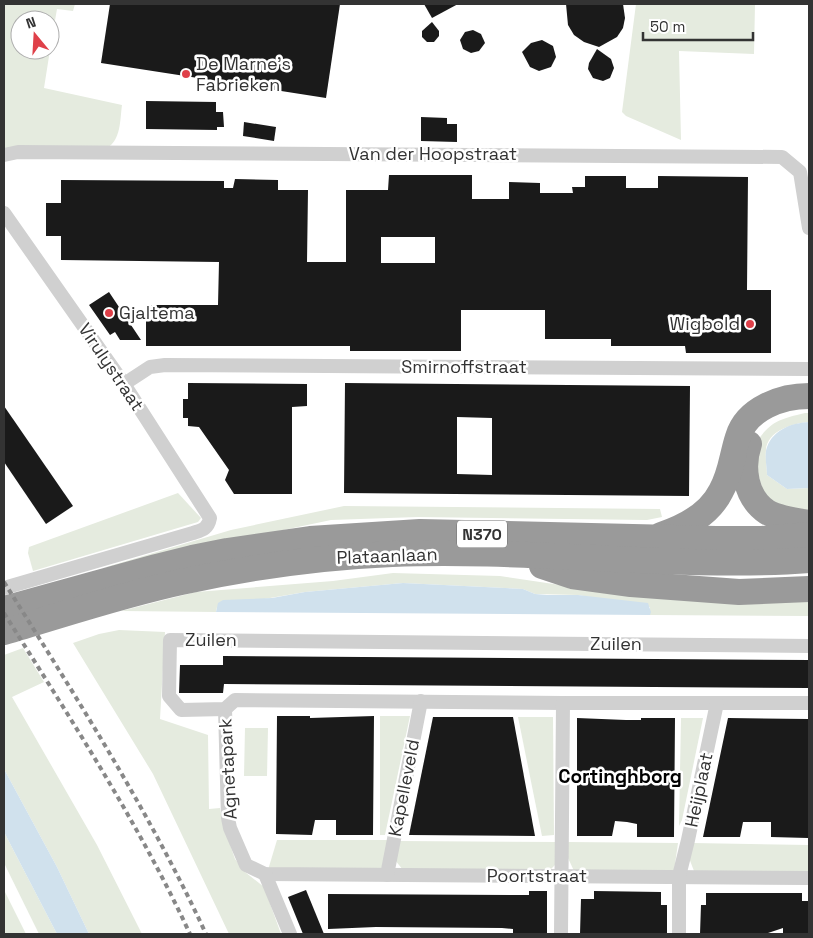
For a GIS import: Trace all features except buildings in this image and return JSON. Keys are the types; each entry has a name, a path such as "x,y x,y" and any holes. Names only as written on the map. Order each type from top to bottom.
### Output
{"highway":[{"name":"N370","path":"654,538 682,528 704,513 710,506 721,492 729,472 738,435 753,414 773,402 795,396 809,396"},
{"path":"809,408 790,409 768,418 753,435 745,455 744,467 746,479 755,500 768,512 793,521 809,523"},
{"name":"Plataanlaan","path":"4,610 165,564 227,551 310,539 420,532 762,539 809,535"},
{"name":"Plataanlaan","path":"4,632 179,582 277,564 337,557 393,554 510,555 719,563 772,563 809,560"},
{"name":"N370","path":"510,555 572,576 631,584 739,592 809,589"}],"street":[{"name":"Van der Hoopstraat","path":"4,155 28,152 782,157 800,172 809,228"},
{"name":"Virulystraat","path":"4,213 124,384 208,512 210,518 204,530 193,534 4,588"},
{"name":"Smirnoffstraat","path":"124,384 150,367 165,365 809,370"},
{"name":"Zuilen","path":"809,646 170,640 169,696 181,710 225,709 235,700 716,704 809,702"},
{"name":"Kapelleveld","path":"387,875 421,701"},
{"path":"561,934 563,703"},
{"name":"Heijplaat","path":"679,934 679,876 716,704"},
{"name":"Agnetapark","path":"225,709 228,818 230,828 246,865 266,874"},
{"path":"266,874 290,934"},
{"name":"Poortstraat","path":"266,874 809,878"}],"shaded area":[{"path":"4,4 75,4 73,11 57,9 10,10 10,60 48,60 44,88 122,105 120,123 115,140 107,148 4,148"},
{"path":"636,4 755,4 754,54 679,51 681,140 626,116 622,112"},
{"path":"809,413 809,422 789,426 776,433 767,443 766,456 767,475 787,489 809,488 809,516 766,501 751,451 762,434 773,424"},
{"path":"178,493 201,518 198,522 33,571 28,553 29,547"},
{"path":"344,506 660,509 662,517 647,520 418,517 331,520 103,568 231,530"},
{"path":"393,573 500,576 594,590 809,597 809,616 650,615 650,607 578,595 535,594 523,589 403,583 305,592 217,607 216,612 121,611 196,592 333,581"},
{"path":"119,630 165,632 160,719 208,735 209,809 220,808 222,821 235,859 245,872 264,887 281,934 229,934 153,774 73,643 99,634"},
{"path":"23,648 44,682 12,697 97,845 142,934 89,934 57,867 4,769 4,655"},
{"path":"380,716 410,716 385,835 380,835"},
{"path":"518,717 553,717 554,835 542,836"},
{"path":"681,718 703,718 682,820 679,826"},
{"path":"245,728 268,728 267,776 244,776"},
{"path":"4,832 57,934 39,934 4,863"},
{"path":"277,840 389,840 381,870 268,870"},
{"path":"399,841 556,842 557,863 549,871 403,870 395,860"},
{"path":"568,842 678,843 674,871 574,871 568,858"},
{"path":"693,843 809,845 809,872 694,871 689,858"},
{"path":"4,890 26,934 4,934"}],"water":[{"path":"809,422 809,488 787,489 767,475 766,450 770,441 779,431 796,424"},
{"path":"403,583 523,589 535,594 578,595 648,603 651,612 650,615 216,612 218,603 223,600 272,598 305,592"},
{"path":"4,769 57,867 89,934 57,934 4,832"}],"railway":[{"path":"4,582 111,755 161,843 206,934"},
{"path":"4,613 126,811 170,892 190,934"}],"place":[{"name":"De Marne's Fabrieken","path":"186,74"},
{"name":"Gjaltema","path":"109,313"},
{"name":"Wigbold","path":"750,324"}],"district":[{"name":"Cortinghborg","path":"620,776"}]}
